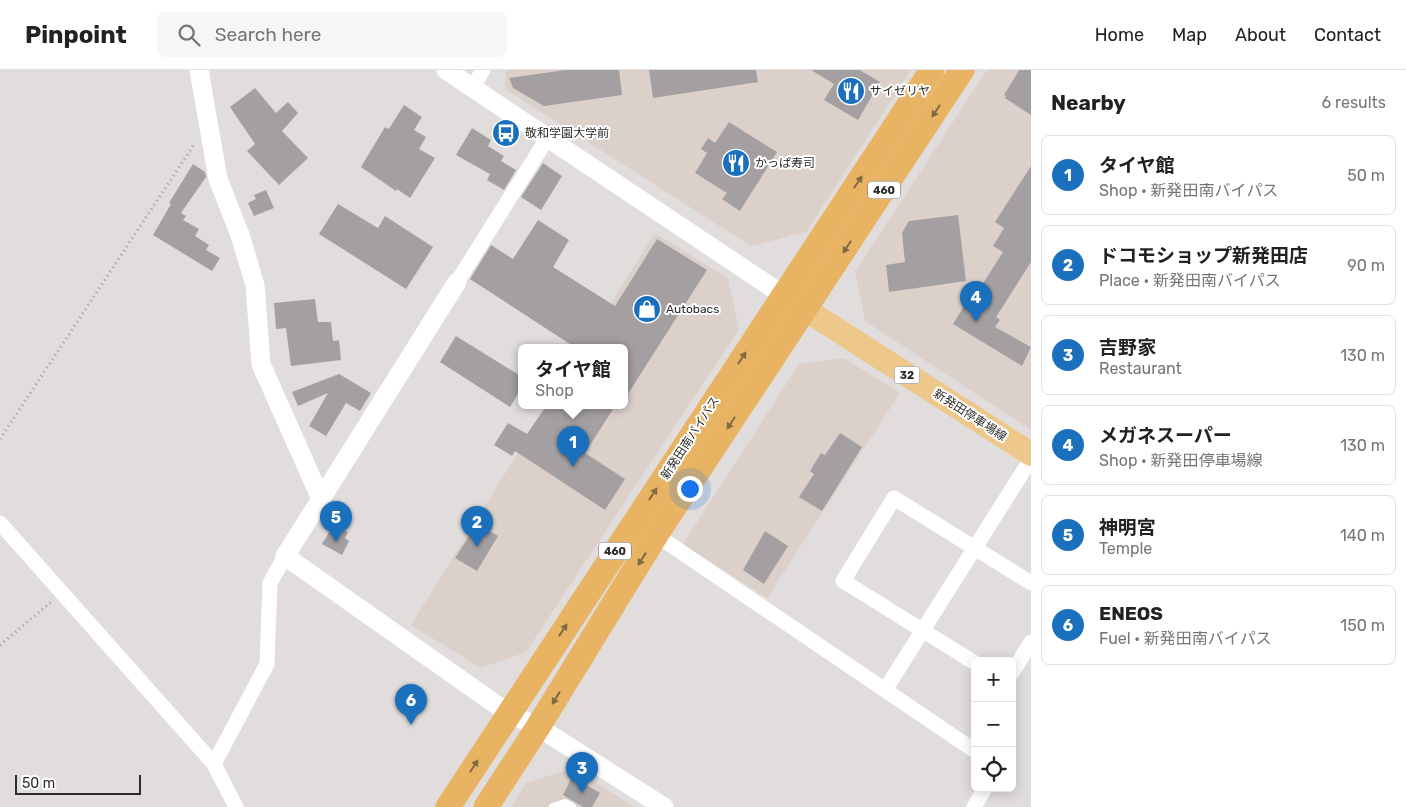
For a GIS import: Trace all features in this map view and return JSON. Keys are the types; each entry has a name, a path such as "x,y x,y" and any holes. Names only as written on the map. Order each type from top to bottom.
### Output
{"highway":[{"name":"新発田南バイパス","path":"448,807 932,70"},
{"name":"新発田南バイパス","path":"486,807 538,728 656,536 962,70"}],"main road":[{"name":"新発田停車場線","path":"783,296 1031,454"}],"street":[{"path":"199,70 218,179 240,235 255,285 262,364 321,498"},
{"path":"446,70 783,296"},
{"path":"473,87 482,70"},
{"path":"214,764 267,664 270,583 321,498 548,137"},
{"path":"884,690 1031,459"},
{"path":"971,661 843,581 894,498 1031,583"},
{"path":"0,523 214,764 236,807"},
{"path":"656,536 971,747"},
{"path":"285,556 508,713 538,728 664,807"},
{"path":"1016,666 1031,642"},
{"path":"974,807 983,792"}],"lane":[{"path":"553,807 566,803 572,807"}],"path":[{"path":"0,439 208,124"},
{"path":"0,645 63,592"}],"shaded area":[{"path":"506,70 911,70 806,232 751,246 505,89"},
{"path":"987,70 1031,70 1031,430 865,321 855,272"},
{"path":"655,233 728,278 739,329 526,652 481,668 411,625 545,409 628,409 628,344 586,344"},
{"path":"844,358 900,393 767,598 683,544 799,364"},
{"path":"574,768 634,807 511,807 526,783"}],"building":[{"path":"565,70 619,70 622,95 544,106 513,88 509,78"},
{"path":"649,70 756,70 758,82 653,98"},
{"path":"811,70 860,70 880,82 858,120 824,100 834,84"},
{"path":"1019,70 1031,70 1031,115 1005,98 1006,96 1004,95"},
{"path":"255,88 276,113 288,102 298,113 282,131 308,158 279,185 247,151 255,144 230,107"},
{"path":"404,105 422,117 414,130 426,137 419,149 435,158 410,198 397,189 396,191 361,167 385,127 389,129"},
{"name":"かっぱ寿司","path":"729,122 777,152 740,211 722,199 727,193 695,173 707,153 701,149 708,138 715,143"},
{"path":"472,128 491,140 488,146 504,156 501,161 516,170 504,190 487,180 490,174 456,155"},
{"path":"543,163 562,176 541,210 521,197"},
{"path":"193,164 205,172 206,177 181,213 186,216 183,220 199,229 195,236 209,245 206,250 220,258 212,271 153,235 171,204 169,203"},
{"path":"1031,166 1031,262 996,317 1000,320 995,327 1031,347 1022,366 953,324 969,298 970,304 1003,252 993,246 1004,228 995,222"},
{"path":"266,190 274,208 254,216 248,203 256,199 254,195"},
{"path":"338,204 378,228 385,216 433,247 406,289 319,234"},
{"path":"958,215 966,281 889,292 886,265 905,262 902,233 909,221"},
{"path":"538,220 569,240 553,267 615,306 657,239 707,270 628,394 628,344 570,344 470,279 491,245 513,259"},
{"path":"315,299 318,322 331,322 333,341 339,340 341,360 291,366 286,328 276,329 274,303"},
{"path":"456,336 518,375 518,394 510,407 440,362"},
{"path":"339,374 371,393 360,411 346,403 326,436 309,426 328,393 298,406 292,392"},
{"path":"544,409 613,409 585,453 625,479 605,510 515,451 512,456 494,445 508,423 527,434"},
{"path":"840,433 862,447 822,511 799,497 814,474 810,471 821,453 825,455"},
{"path":"334,524 348,532 345,538 349,541 342,555 322,544"},
{"path":"477,524 498,536 477,571 455,558"},
{"path":"765,531 788,546 764,584 743,570"},
{"path":"574,778 600,793 592,807 583,807 563,795 571,779"}],"place":[{"name":"サイゼリヤ","path":"851,91"},
{"name":"敬和学園大学前","path":"506,133"},
{"name":"かっぱ寿司","path":"736,163"},
{"name":"Autobacs","path":"647,309"},
{"name":"メガネスーパー","path":"976,322"},
{"name":"タイヤ館","path":"573,467"},
{"name":"神明宮","path":"336,542"},
{"name":"ドコモショップ新発田店","path":"477,547"},
{"name":"ENEOS","path":"411,725"},
{"name":"吉野家","path":"582,793"}]}
